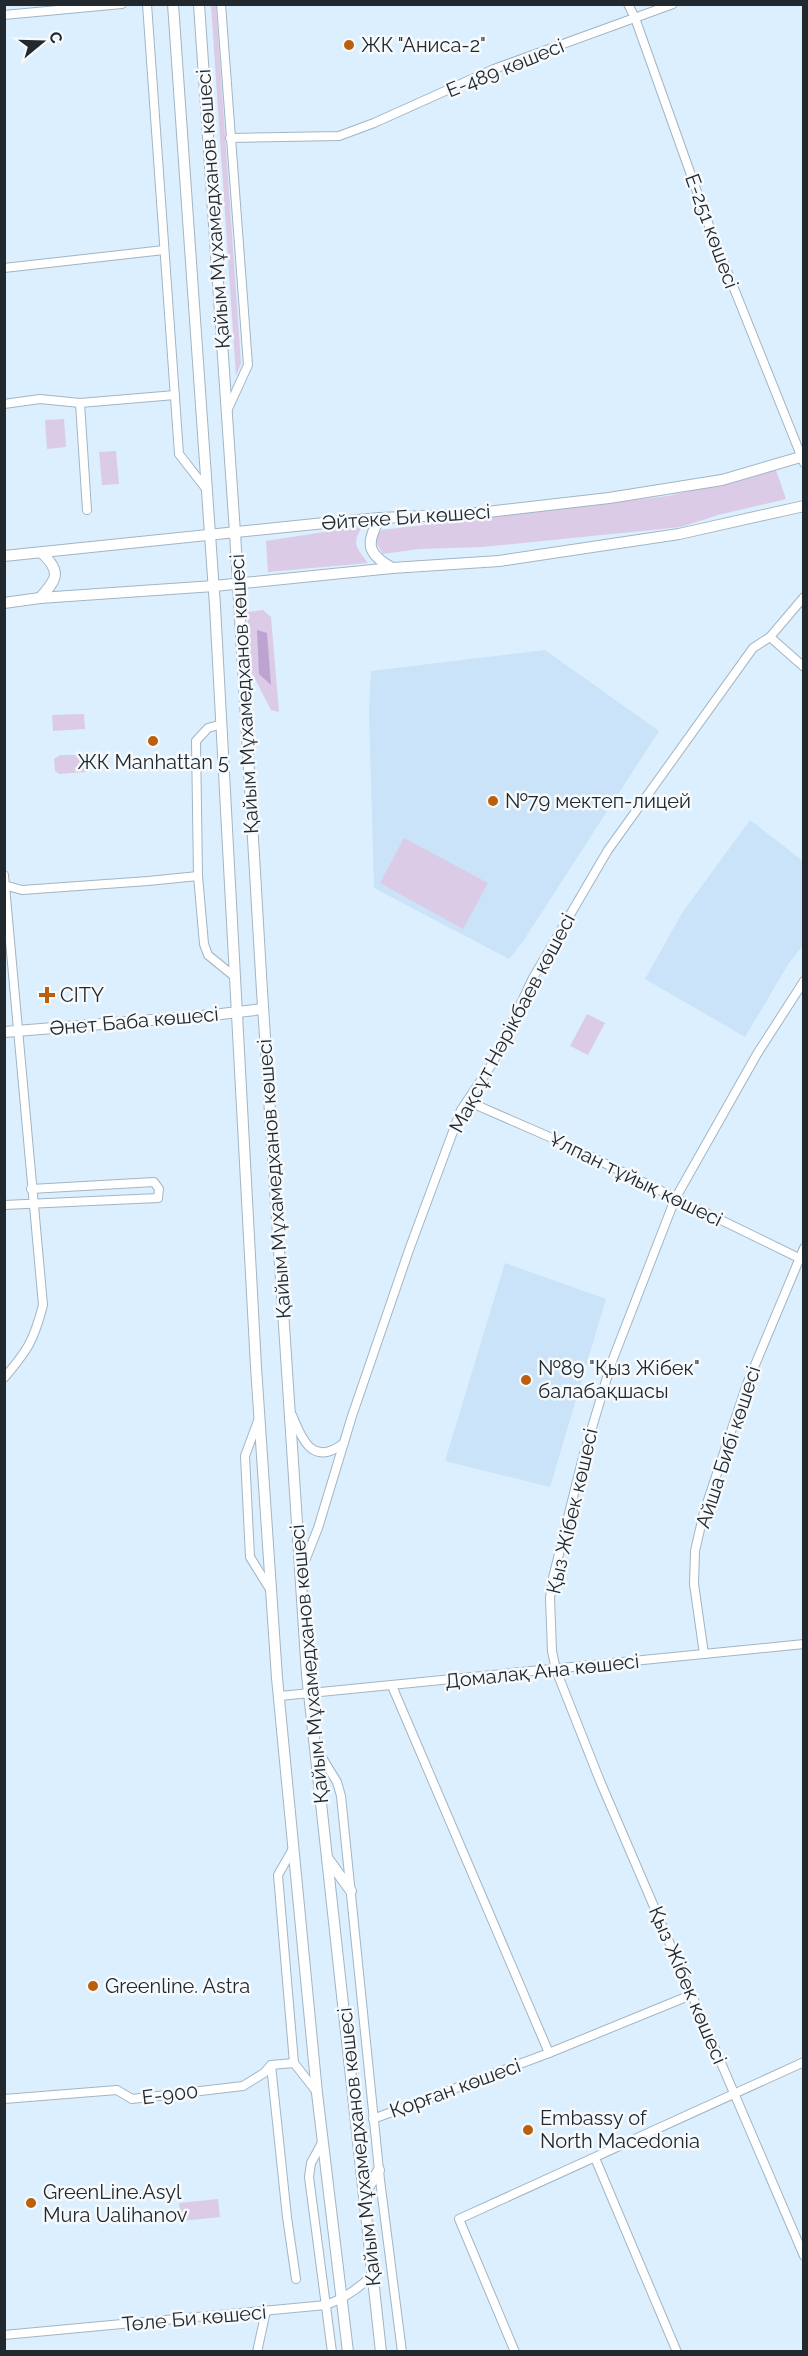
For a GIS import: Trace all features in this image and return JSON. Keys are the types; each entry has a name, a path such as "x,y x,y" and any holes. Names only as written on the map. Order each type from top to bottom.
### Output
{"main road":[{"name":"Қайым Мұхамедханов көшесі","path":"173,4 214,586 260,1418 272,1593 317,2093 348,2352"},
{"name":"Қайым Мұхамедханов көшесі","path":"199,4 235,533 288,1407 308,1694 381,2352"},
{"name":"Әйтеке Би көшесі","path":"4,556 380,518 470,514 629,495 722,480 803,459"},
{"path":"4,603 40,598 238,584 392,568 542,556 679,534 804,506"},
{"path":"380,518 370,535 371,548 380,561 392,568"},
{"path":"40,598 52,585 56,572 52,563 42,553"},
{"name":"Әнет Баба көшесі","path":"4,1032 263,1009"},
{"path":"326,1857 351,1891"},
{"path":"364,2194 379,2170"}],"street":[{"path":"4,15 122,4"},
{"path":"147,4 179,454 207,490"},
{"path":"221,4 248,365 227,411"},
{"name":"Е-251 көшесі","path":"628,4 711,231 803,459"},
{"name":"Е-489 көшесі","path":"230,138 339,135 374,123 494,69 673,4"},
{"path":"4,268 164,250"},
{"path":"4,404 40,399 80,403 175,395"},
{"path":"80,403 87,510"},
{"name":"Мақсұт Нәрікбаев көшесі","path":"300,1574 318,1528 409,1250 466,1101 492,1064 533,978 608,850 753,648 770,637 804,597"},
{"path":"770,637 804,667"},
{"path":"222,724 208,728 196,741 198,876 204,944 208,955 235,977"},
{"path":"5,882 22,890 148,882 198,876"},
{"path":"4,1378 22,1357 35,1335 43,1305 5,882"},
{"name":"Қыз Жібек көшесі","path":"804,981 757,1054 675,1199 611,1364 582,1461 550,1598 552,1651 556,1670 691,1995 804,2256"},
{"name":"Ұлпан тұйық көшесі","path":"466,1101 561,1142 801,1258"},
{"path":"4,1205 158,1198 159,1189 154,1182 31,1189"},
{"name":"Айша Бибі көшесі","path":"704,1654 694,1584 694,1551 704,1512 747,1383 804,1248"},
{"path":"288,1407 304,1444 317,1452 333,1452 345,1443"},
{"path":"260,1418 245,1456 250,1557 272,1593"},
{"name":"Домалақ Ана көшесі","path":"280,1696 804,1644"},
{"path":"392,1686 549,2053"},
{"name":"Қорған көшесі","path":"314,1745 337,1782 341,1796 373,2119 549,2053 691,1995"},
{"path":"294,1846 278,1875 294,2062 317,2093"},
{"path":"294,2062 271,2065 296,2279"},
{"path":"515,2352 459,2219 804,2062"},
{"name":"E-900","path":"4,2099 117,2090 132,2099 243,2086 264,2073 271,2065"},
{"path":"373,2119 402,2352"},
{"path":"323,2140 311,2163 309,2177 332,2352"},
{"path":"595,2157 677,2352"},
{"name":"Төле Би көшесі","path":"4,2335 326,2305 342,2300 360,2288 373,2274"},
{"path":"257,2352 266,2311"}],"shaded area":[{"path":"211,5 216,5 241,363 236,376"},
{"path":"64,419 66,447 47,449 45,420"},
{"path":"116,451 119,484 102,485 99,452"},
{"path":"776,470 786,499 718,515 681,527 482,547 419,549 383,554 376,542 376,535 382,530 668,496"},
{"path":"363,526 357,537 356,545 368,563 268,572 266,541"},
{"path":"263,610 271,617 279,712 271,710 252,673 247,612"},
{"path":"257,630 267,633 271,685 259,674"},
{"name":"№79 мектеп-лицей","path":"545,650 659,731 522,943 509,959 374,888 369,711 371,671"},
{"path":"84,714 85,729 53,731 52,715"},
{"path":"60,755 84,755 89,760 89,769 86,772 59,774 55,771 54,759"},
{"path":"750,820 803,861 804,944 789,963 745,1037 645,979 682,913"},
{"path":"404,838 488,883 463,929 380,883"},
{"path":"587,1014 605,1023 588,1055 570,1046"},
{"name":"№89 \"Қыз Жібек\" балабақшасы","path":"505,1263 606,1299 550,1487 445,1461"},
{"path":"218,2199 220,2217 181,2221 179,2203"}],"place":[{"name":"ЖК \"Аниса-2\"","path":"349,45"},
{"name":"ЖК Manhattan 5","path":"153,741"},
{"name":"№79 мектеп-лицей","path":"493,801"},
{"name":"CITY","path":"47,995"},
{"name":"№89 \"Қыз Жібек\" балабақшасы","path":"526,1380"},
{"name":"Greenline. Astra","path":"93,1986"},
{"name":"Embassy of North Macedonia","path":"528,2130"},
{"name":"GreenLine.Asyl Mura Ualihanov","path":"31,2203"}]}
